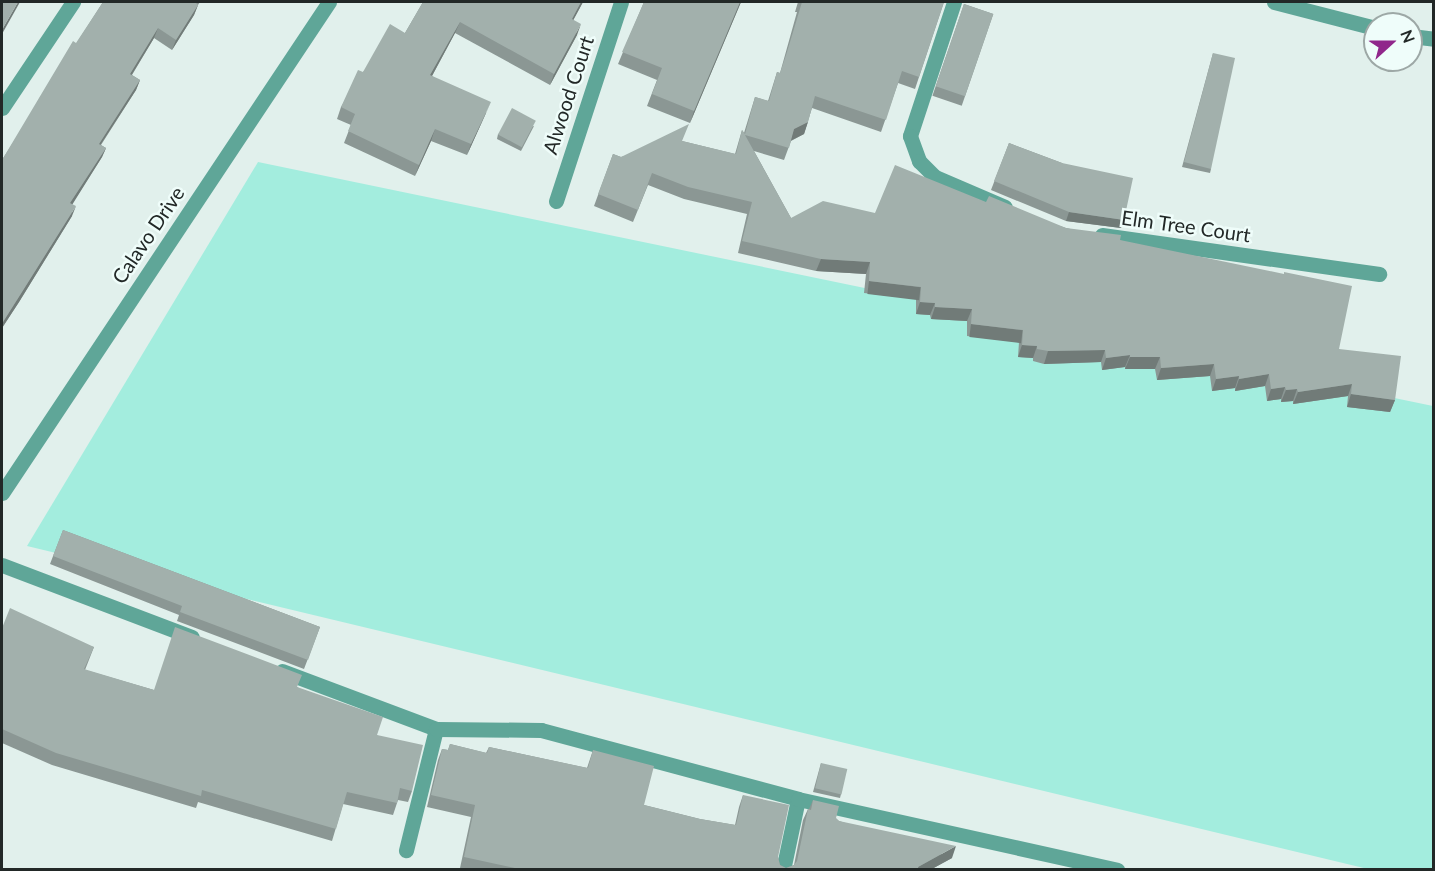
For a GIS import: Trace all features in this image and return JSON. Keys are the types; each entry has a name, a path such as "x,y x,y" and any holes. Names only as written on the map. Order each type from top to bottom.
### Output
{"street":[{"path":"2,108 73,2"},
{"name":"Calavo Drive","path":"2,493 328,2"},
{"name":"Alwood Court","path":"556,201 621,2"},
{"path":"954,2 910,136 919,161 935,177 1021,213"},
{"path":"1274,2 1363,25"},
{"name":"Elm Tree Court","path":"1086,233 1379,274"},
{"path":"2,565 202,640"},
{"path":"269,666 436,729 541,730 798,799 1117,870"},
{"path":"406,850 436,729"},
{"path":"783,870 798,799"}],"green space":[{"path":"258,162 1433,406 1433,869 1368,869 27,546"}],"building":[{"path":"2,2 18,2 3,28 2,27"},
{"path":"103,2 197,2 198,5 176,40 158,28 130,74 140,80 99,144 106,148 70,203 76,206 3,322 2,160 73,41 76,43"},
{"path":"423,2 581,2 572,19 581,24 554,74 460,22 430,75 491,102 471,144 435,129 419,165 348,131 355,114 341,107 358,70 363,72 390,24 405,33"},
{"path":"644,2 740,2 694,111 652,94 662,68 622,52"},
{"path":"802,2 944,2 919,77 902,71 886,120 815,96 808,122 794,129 789,148 745,135 791,218 823,201 875,213 895,165 986,202 989,196 1066,228 1121,235 1120,240 1352,286 1339,349 1401,356 1395,400 1351,394 1352,384 1298,392 1297,389 1286,390 1285,387 1271,389 1269,374 1239,379 1239,376 1216,379 1214,364 1161,368 1160,357 1130,357 1130,355 1106,358 1105,350 1048,351 1037,349 1037,346 1022,345 1023,330 971,324 972,309 935,307 935,303 920,302 921,287 869,281 870,262 821,259 742,241 752,202 688,187 652,173 638,210 598,194 613,154 621,157 689,124 682,141 736,154 742,130 745,134 755,97 769,101"},
{"path":"964,4 993,14 965,96 936,86"},
{"path":"1213,53 1235,58 1211,169 1184,162"},
{"path":"512,108 536,121 522,147 498,134"},
{"path":"1009,143 1062,163 1133,178 1124,220 1069,212 994,181"},
{"path":"63,530 320,627 308,660 180,612 182,606 53,556"},
{"path":"10,608 94,647 84,669 154,690 175,627 302,675 297,687 383,717 377,735 423,745 412,791 400,788 397,803 347,792 336,829 202,790 201,796 56,753 2,729 2,628"},
{"path":"450,744 487,753 489,747 588,768 593,750 654,766 644,805 700,819 736,825 743,795 789,805 778,857 780,865 786,868 797,861 808,809 811,810 813,800 839,806 836,818 839,821 956,846 918,867 919,870 524,870 464,857 475,805 431,795 442,749 448,750"},
{"path":"821,763 847,769 841,794 815,788"}]}
